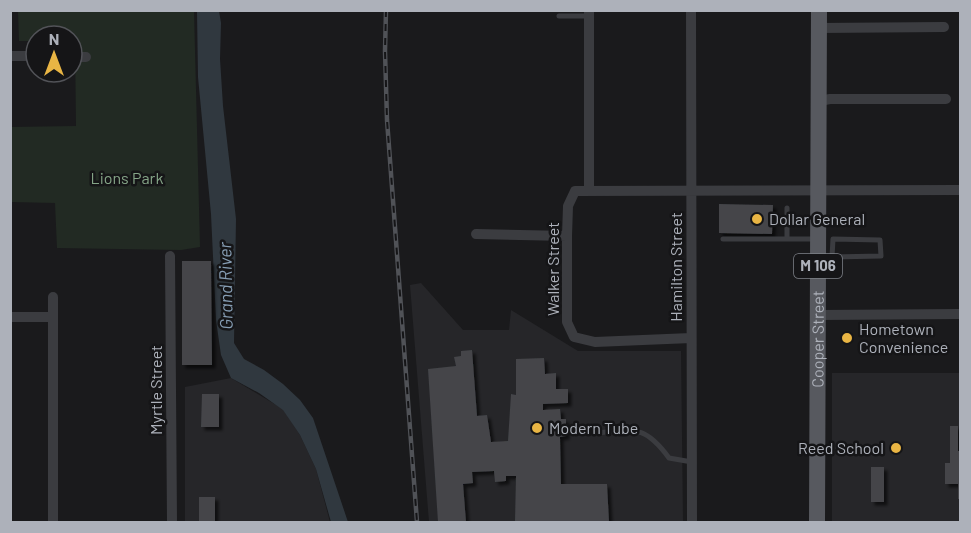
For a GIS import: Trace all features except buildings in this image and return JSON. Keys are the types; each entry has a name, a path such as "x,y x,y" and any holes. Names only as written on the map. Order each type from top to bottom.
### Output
{"main road":[{"name":"Cooper Street","path":"817,522 819,315 823,247 818,190 819,10"}],"street":[{"name":"Hamilton Street","path":"691,10 692,522"},
{"path":"589,13 589,190 960,190"},
{"path":"819,28 944,27"},
{"path":"819,101 830,99 946,99"},
{"name":"Walker Street","path":"589,190 575,191 568,206 567,322 574,337 595,342 691,338"},
{"path":"476,234 567,236"},
{"name":"Myrtle Street","path":"170,256 172,522"},
{"path":"53,297 53,522"},
{"path":"819,315 960,314"},
{"path":"10,317 53,317"}],"lane":[{"path":"559,16 589,13"},
{"path":"787,208 787,238"},
{"path":"723,239 787,238 823,247 832,257 881,256 880,240 833,239 823,247"},
{"path":"596,433 636,430 656,440 669,458 692,462"}],"shaded area":[{"path":"421,283 463,330 509,330 511,310 578,351 681,351 683,522 429,522 410,285"},
{"name":"Reed School","path":"832,373 960,373 960,522 832,522"},
{"path":"231,378 283,409 300,435 316,469 330,522 185,522 185,387"}],"green space":[{"name":"Lions Park","path":"18,11 194,11 200,247 181,250 57,248 55,203 11,202 11,127 76,126 76,84 84,84 84,24 24,24 24,41 19,41"}],"water":[{"name":"Grand River","path":"197,11 219,11 221,23 220,59 223,106 236,219 234,343 244,359 283,384 300,400 313,418 348,522 331,522 316,469 300,435 283,410 259,393 231,378 221,355 216,320 211,214 198,77"}],"railway":[{"path":"386,10 387,120 417,522"}],"place":[{"name":"Dollar General","path":"757,219"},
{"name":"Hometown Convenience","path":"847,338"},
{"name":"Modern Tube","path":"537,428"},
{"name":"Reed School","path":"896,448"}]}
